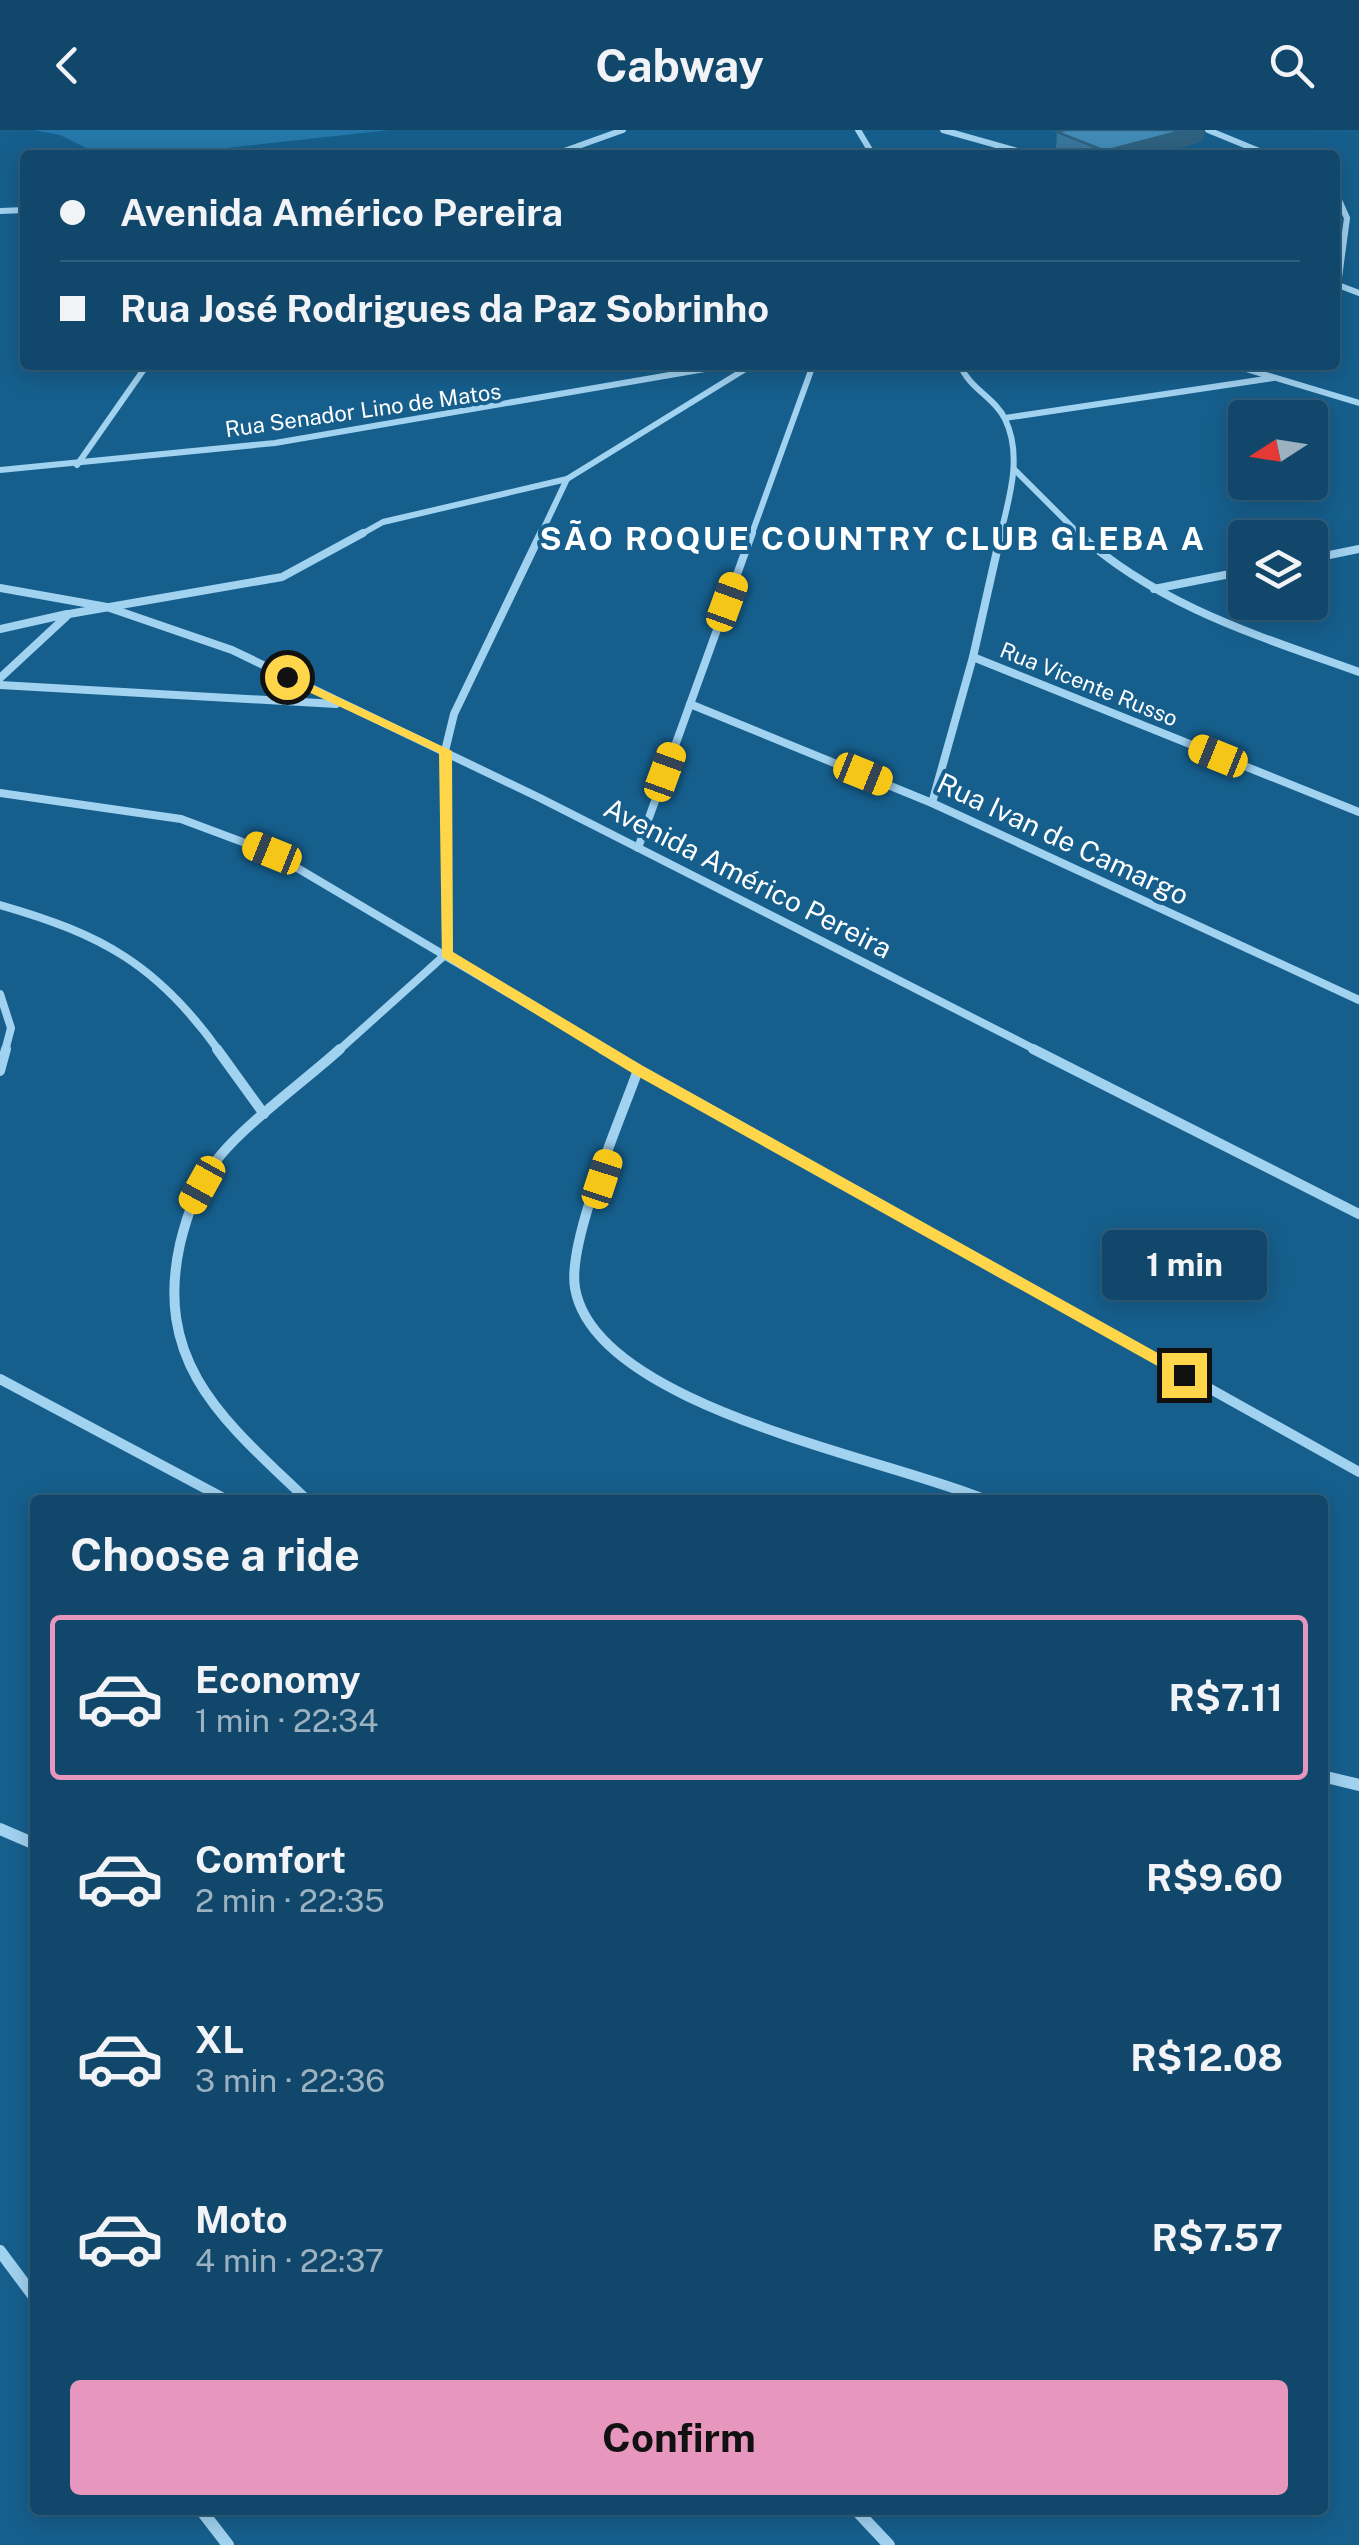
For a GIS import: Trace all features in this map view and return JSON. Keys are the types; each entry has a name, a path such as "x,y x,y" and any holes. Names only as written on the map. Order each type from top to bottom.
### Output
{"street":[{"path":"567,150 623,130"},
{"path":"943,130 1014,150"},
{"path":"1208,130 1257,150"},
{"path":"1340,202 1347,218 1340,261"},
{"path":"77,465 144,370"},
{"name":"Rua Senador Lino de Matos","path":"0,470 77,465 395,427 701,370"},
{"path":"0,629 282,576 383,522 568,479 744,370"},
{"path":"638,848 811,370"},
{"path":"932,803 972,656 1015,470 1005,418 965,378 962,370"},
{"path":"1248,370 1359,403"},
{"path":"1005,418 1273,378"},
{"path":"1015,470 1098,551 1153,589 1232,626 1359,672"},
{"path":"302,1495 231,1426 202,1390 184,1359 174,1318 175,1268 188,1210 216,1160 446,954 445,751 454,714 568,479"},
{"path":"1328,555 1359,549"},
{"path":"1153,589 1228,575"},
{"path":"0,588 108,606"},
{"name":"Avenida Américo Pereira","path":"108,606 232,650 445,751 1359,1214"},
{"path":"0,681 69,614"},
{"name":"Rua Vicente Russo","path":"972,656 1359,812"},
{"path":"0,681 342,704"},
{"name":"Rua Ivan de Camargo","path":"690,704 932,803 1359,1000"},
{"path":"0,793 135,810 218,830 322,879 638,1070 1359,1472"},
{"path":"0,905 64,925 138,962 169,991 264,1114"},
{"path":"0,994 11,1028 6,1060 0,1071"},
{"path":"638,1070 579,1252 574,1287 584,1318 613,1355 656,1385 708,1408 914,1470 974,1495"},
{"path":"0,1379 218,1495"},
{"path":"1328,1777 1359,1785"},
{"path":"0,1829 30,1842"},
{"path":"0,2251 30,2291"},
{"path":"204,2515 228,2545"},
{"path":"861,2515 890,2545"}],"shaded area":[{"path":"34,130 389,130 210,150 90,150 60,135"}],"building":[{"path":"1066,130 1185,130 1109,150 1057,132"}],"district":[{"name":"SÃO ROQUE COUNTRY CLUB GLEBA A","path":"873,539"}],"route":[{"path":"287,677 445,751 446,954 638,1070 1184,1375"}]}
